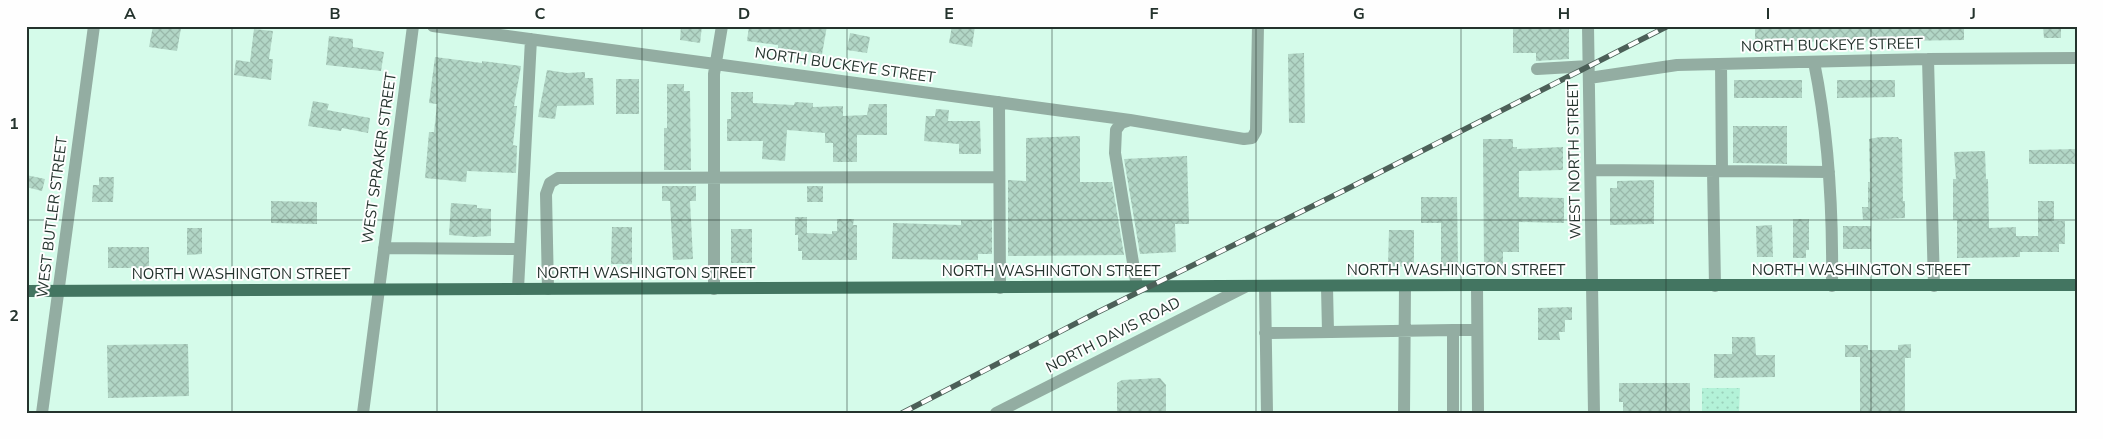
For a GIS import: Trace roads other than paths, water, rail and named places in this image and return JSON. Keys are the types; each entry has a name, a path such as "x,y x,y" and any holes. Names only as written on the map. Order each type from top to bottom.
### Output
{"main road":[{"name":"NORTH WASHINGTON STREET","path":"26,291 1477,285 2077,286"}],"street":[{"name":"WEST BUTLER STREET","path":"42,413 94,26"},
{"name":"WEST SPRAKER STREET","path":"363,413 414,26"},
{"name":"NORTH BUCKEYE STREET","path":"434,26 1130,120 1244,140 1252,138 1256,131 1258,26"},
{"path":"714,289 714,74 722,26"},
{"name":"WEST NORTH STREET","path":"1588,26 1594,413"},
{"path":"518,289 531,39"},
{"name":"NORTH BUCKEYE STREET","path":"1537,69 1589,72 1677,65 1928,59 2077,58"},
{"path":"1928,59 1934,286"},
{"path":"1814,62 1824,120 1829,172 1832,223 1832,286"},
{"path":"1715,286 1721,64"},
{"path":"999,102 1000,288"},
{"path":"1130,120 1121,123 1116,130 1115,153 1137,287"},
{"path":"1591,170 1829,172"},
{"path":"548,289 546,194 550,183 558,178 1000,177"},
{"path":"384,248 520,249"},
{"path":"1477,285 1478,413"},
{"path":"1404,413 1405,286"},
{"name":"NORTH DAVIS ROAD","path":"996,413 1245,287"},
{"path":"1265,287 1267,413"},
{"path":"1327,287 1328,332"},
{"path":"1453,330 1453,413"},
{"path":"1265,332 1477,330"}],"railway":[{"path":"902,413 1096,313 1341,192 1668,26"}]}
